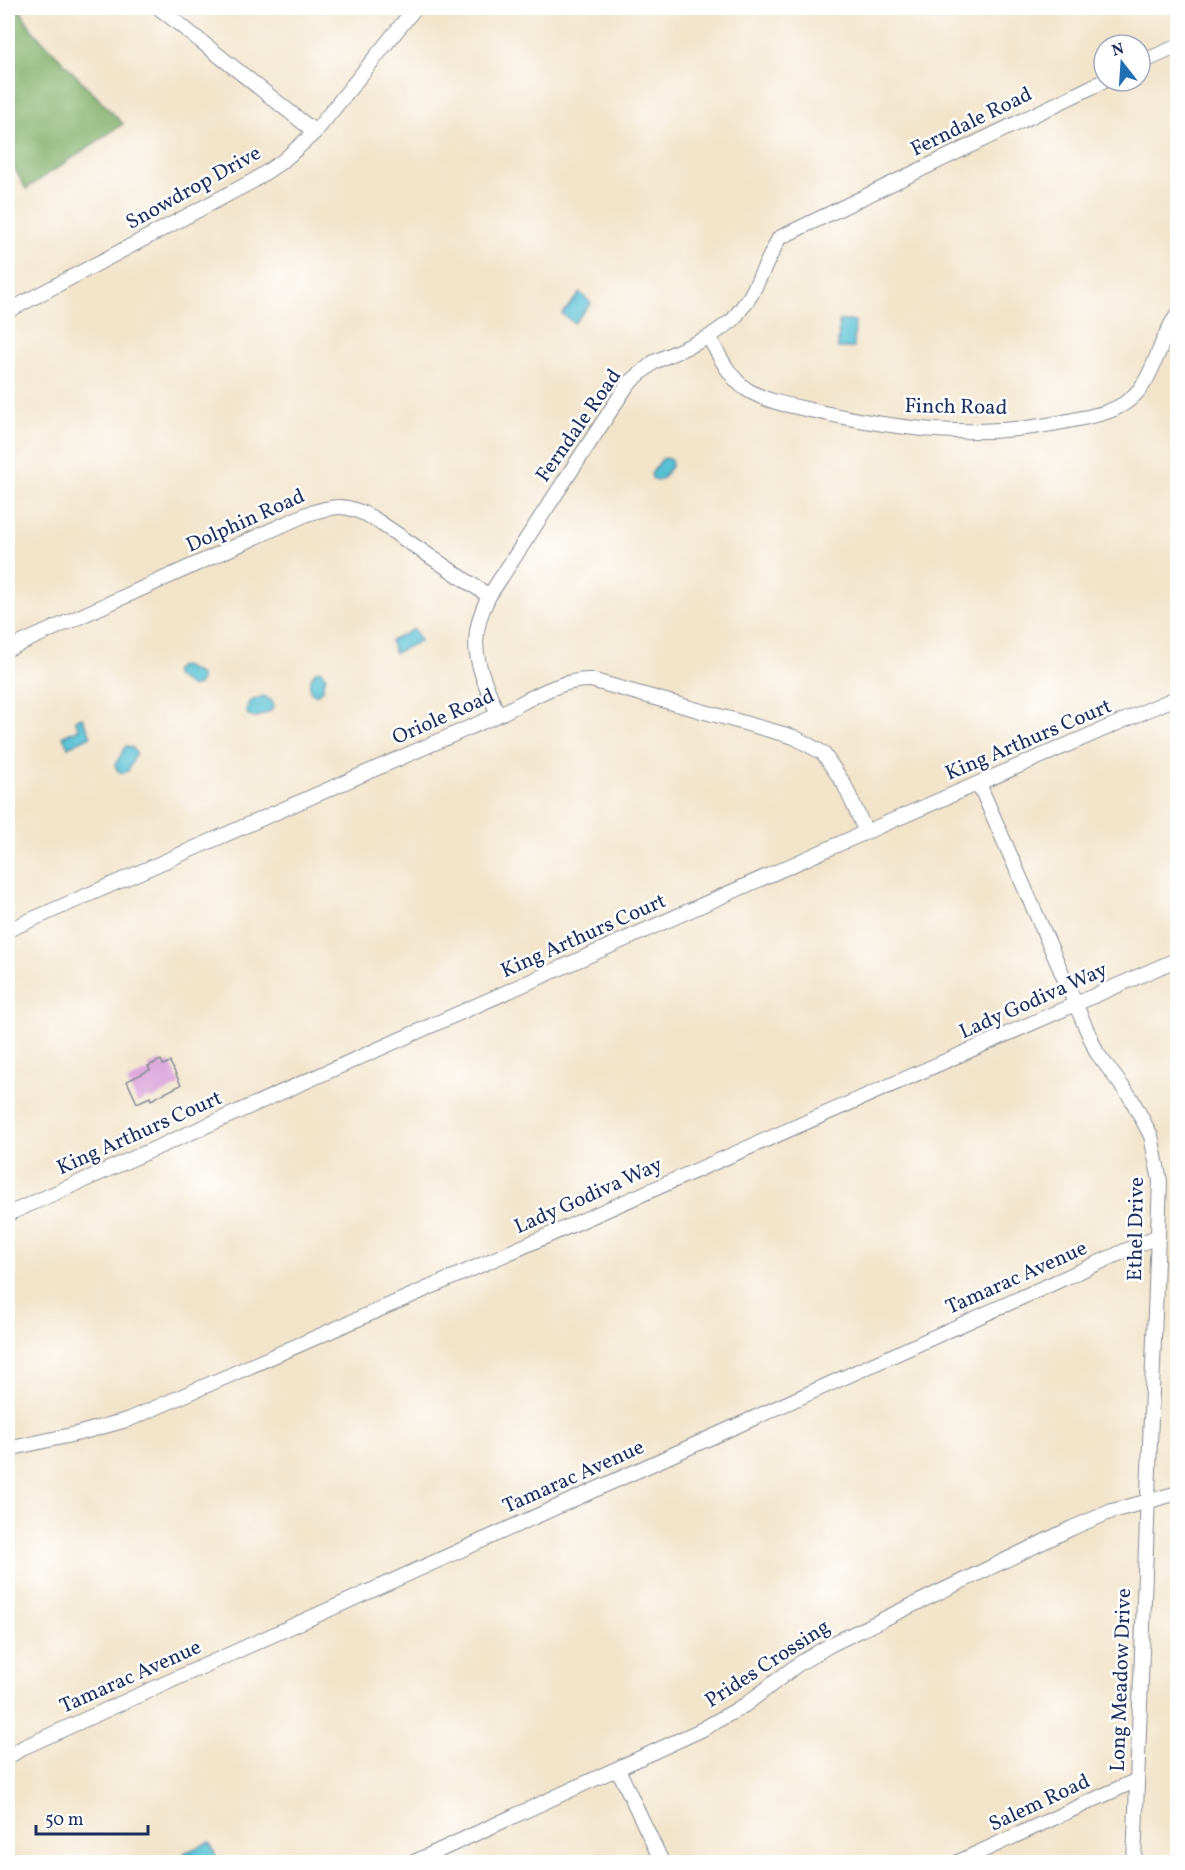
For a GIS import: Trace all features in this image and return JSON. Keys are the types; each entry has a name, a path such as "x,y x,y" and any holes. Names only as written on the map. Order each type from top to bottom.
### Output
{"street":[{"path":"159,8 315,132"},
{"name":"Snowdrop Drive","path":"8,311 253,182 284,160 315,132 415,8"},
{"path":"1152,58 1178,46"},
{"name":"Ferndale Road","path":"498,715 478,666 475,639 479,614 628,384 654,363 709,337 733,320 751,295 779,238 1092,87"},
{"name":"Finch Road","path":"709,337 728,370 746,388 775,402 916,430 982,432 1046,426 1105,413 1129,400 1148,379 1169,326 1178,314"},
{"name":"Dolphin Road","path":"8,649 308,514 329,507 353,507 373,518 489,596"},
{"name":"Oriole Road","path":"8,930 498,715 562,684 576,680 591,680 794,736 823,753 844,784 866,832"},
{"name":"King Arthurs Court","path":"8,1214 866,832 1178,697"},
{"name":"Ethel Drive","path":"979,784 1096,1053 1131,1098 1151,1136 1160,1181 1148,1500"},
{"name":"Lady Godiva Way","path":"8,1449 130,1419 1178,959"},
{"name":"Tamarac Avenue","path":"8,1758 24,1747 68,1727 1158,1236"},
{"name":"Prides Crossing","path":"414,1863 710,1725 745,1704 797,1665 830,1645 1072,1528 1112,1511 1178,1493"},
{"name":"Long Meadow Drive","path":"1134,1863 1148,1500"},
{"path":"618,1769 662,1863"},
{"name":"Salem Road","path":"958,1863 1137,1780"},
{"path":"8,1857 14,1863"}],"green space":[{"path":"8,8 19,8 32,30 123,124 26,189 8,157"}],"water":[{"path":"580,293 591,303 574,323 562,314"},
{"path":"839,321 855,321 854,348 838,348"},
{"path":"662,459 671,460 672,465 662,479 657,481 652,478 651,474"},
{"path":"414,629 420,641 395,653 390,641"},
{"path":"183,666 199,674 201,680 198,685 192,687 176,677 174,671 177,667"},
{"path":"321,670 326,677 323,690 316,695 310,691 310,680 316,671"},
{"path":"263,696 271,700 274,705 271,711 254,718 248,715 246,710 249,702"},
{"path":"82,717 91,736 68,747 63,736 79,729 75,720"},
{"path":"126,746 132,747 136,753 128,771 122,773 115,765"},
{"path":"210,1842 216,1857 203,1862 188,1862 184,1853"}],"building":[{"path":"161,1060 163,1065 170,1062 181,1085 151,1100 150,1097 137,1103 127,1081 150,1070 148,1066"}]}
